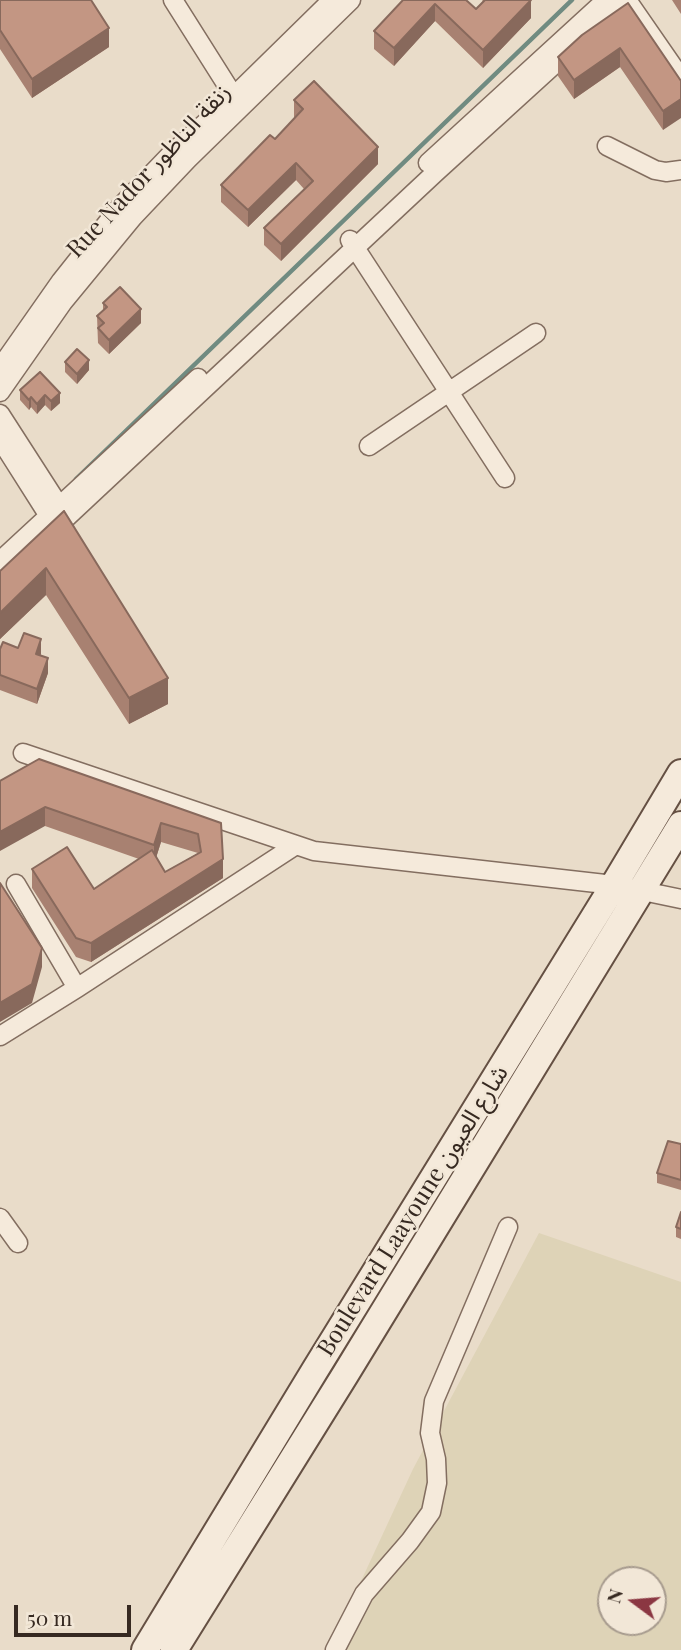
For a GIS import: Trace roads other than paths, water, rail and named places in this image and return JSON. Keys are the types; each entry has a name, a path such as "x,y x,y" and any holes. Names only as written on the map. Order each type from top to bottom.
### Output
{"street":[{"path":"173,0 241,99"},
{"path":"184,0 241,99"},
{"name":"Rue Nador زنقة الناظور","path":"0,392 63,302 113,240 332,0"},
{"name":"Rue Nador زنقة الناظور","path":"0,368 68,272 119,208 170,155 241,99 351,0"},
{"path":"0,580 58,517 352,243 606,0"},
{"path":"352,243 626,0 681,78"},
{"path":"607,146 655,170 681,170"},
{"path":"352,243 505,478"},
{"path":"369,446 536,333"},
{"path":"0,414 58,517"},
{"path":"0,439 58,517"},
{"path":"0,561 58,517"},
{"path":"23,753 313,851 614,885 681,899"},
{"name":"Boulevard Laayoune شارع العيون","path":"145,1650 681,772"},
{"name":"Boulevard Laayoune شارع العيون","path":"174,1650 681,825"},
{"path":"0,1035 296,845"},
{"path":"16,884 77,988"},
{"path":"0,1218 18,1243"},
{"path":"335,1650 364,1594 431,1512 438,1483 430,1433 434,1401 508,1227"}],"waterway":[{"path":"76,479 572,0"}]}
